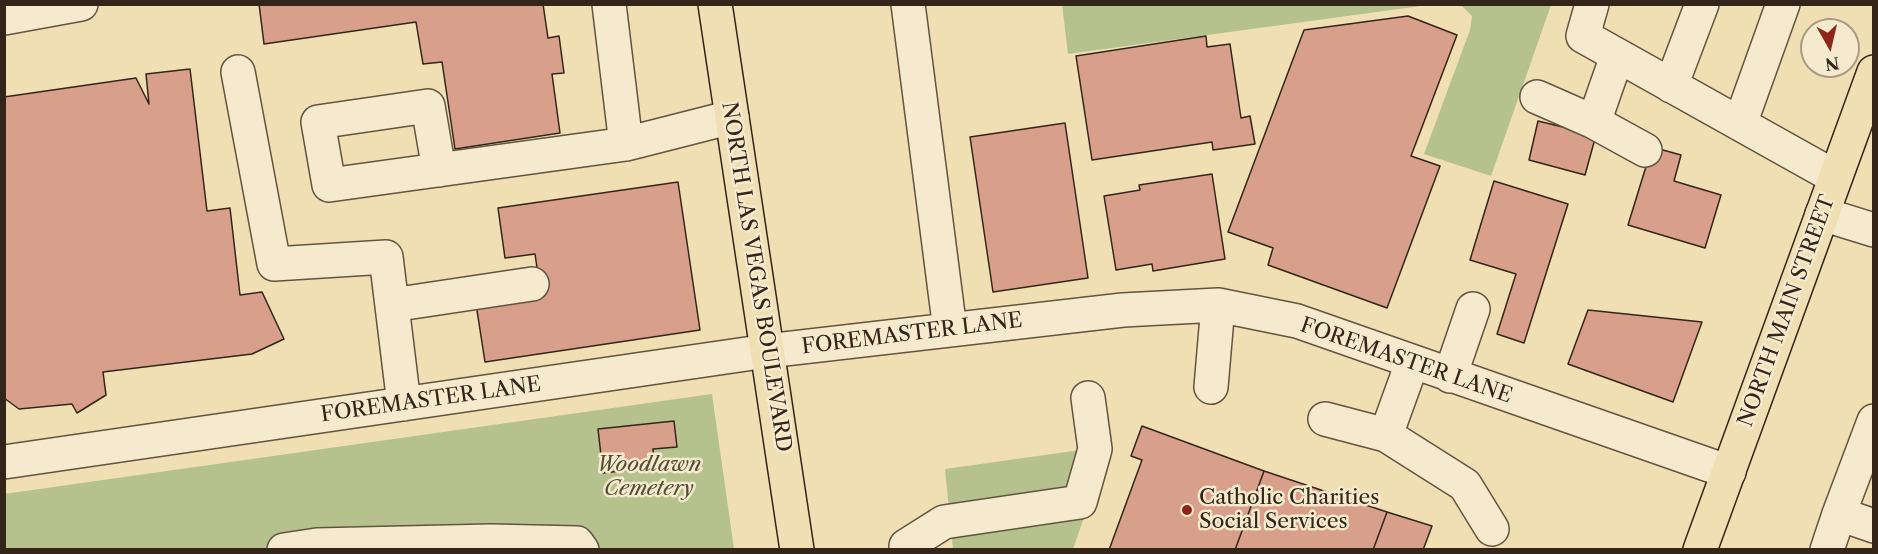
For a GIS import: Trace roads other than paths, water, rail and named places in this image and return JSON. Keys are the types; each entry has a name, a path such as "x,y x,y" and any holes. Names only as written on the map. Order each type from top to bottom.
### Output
{"main road":[{"name":"NORTH LAS VEGAS BOULEVARD","path":"715,4 797,549"},
{"name":"NORTH MAIN STREET","path":"1701,549 1874,72"}],"street":[{"path":"4,18 81,4"},
{"path":"609,4 626,144"},
{"path":"908,4 950,330"},
{"path":"1592,4 1583,36 1835,177"},
{"path":"1671,86 1702,4"},
{"path":"1740,124 1783,4"},
{"path":"1594,122 1617,56"},
{"path":"238,72 274,264 386,257 404,404"},
{"path":"1537,97 1594,122 1645,150"},
{"path":"439,170 626,144 732,117"},
{"path":"1822,214 1874,230"},
{"path":"392,305 532,284"},
{"path":"1211,387 1218,305"},
{"name":"FOREMASTER LANE","path":"4,462 767,351 1123,310 1218,305 1298,321 1412,363 1728,472"},
{"path":"1450,376 1473,309"},
{"path":"1386,435 1412,363"},
{"path":"906,546 944,522 1080,502 1095,449 1088,398"},
{"path":"1325,419 1386,435 1465,485 1492,529"},
{"path":"1827,549 1874,421"},
{"path":"1839,514 1874,526"},
{"path":"284,549 317,545 491,541 577,543 582,549"}],"place":[{"name":"Catholic Charities Social Services","path":"1187,510"}],"park label":[{"name":"Woodlawn Cemetery","path":"649,477"}]}
